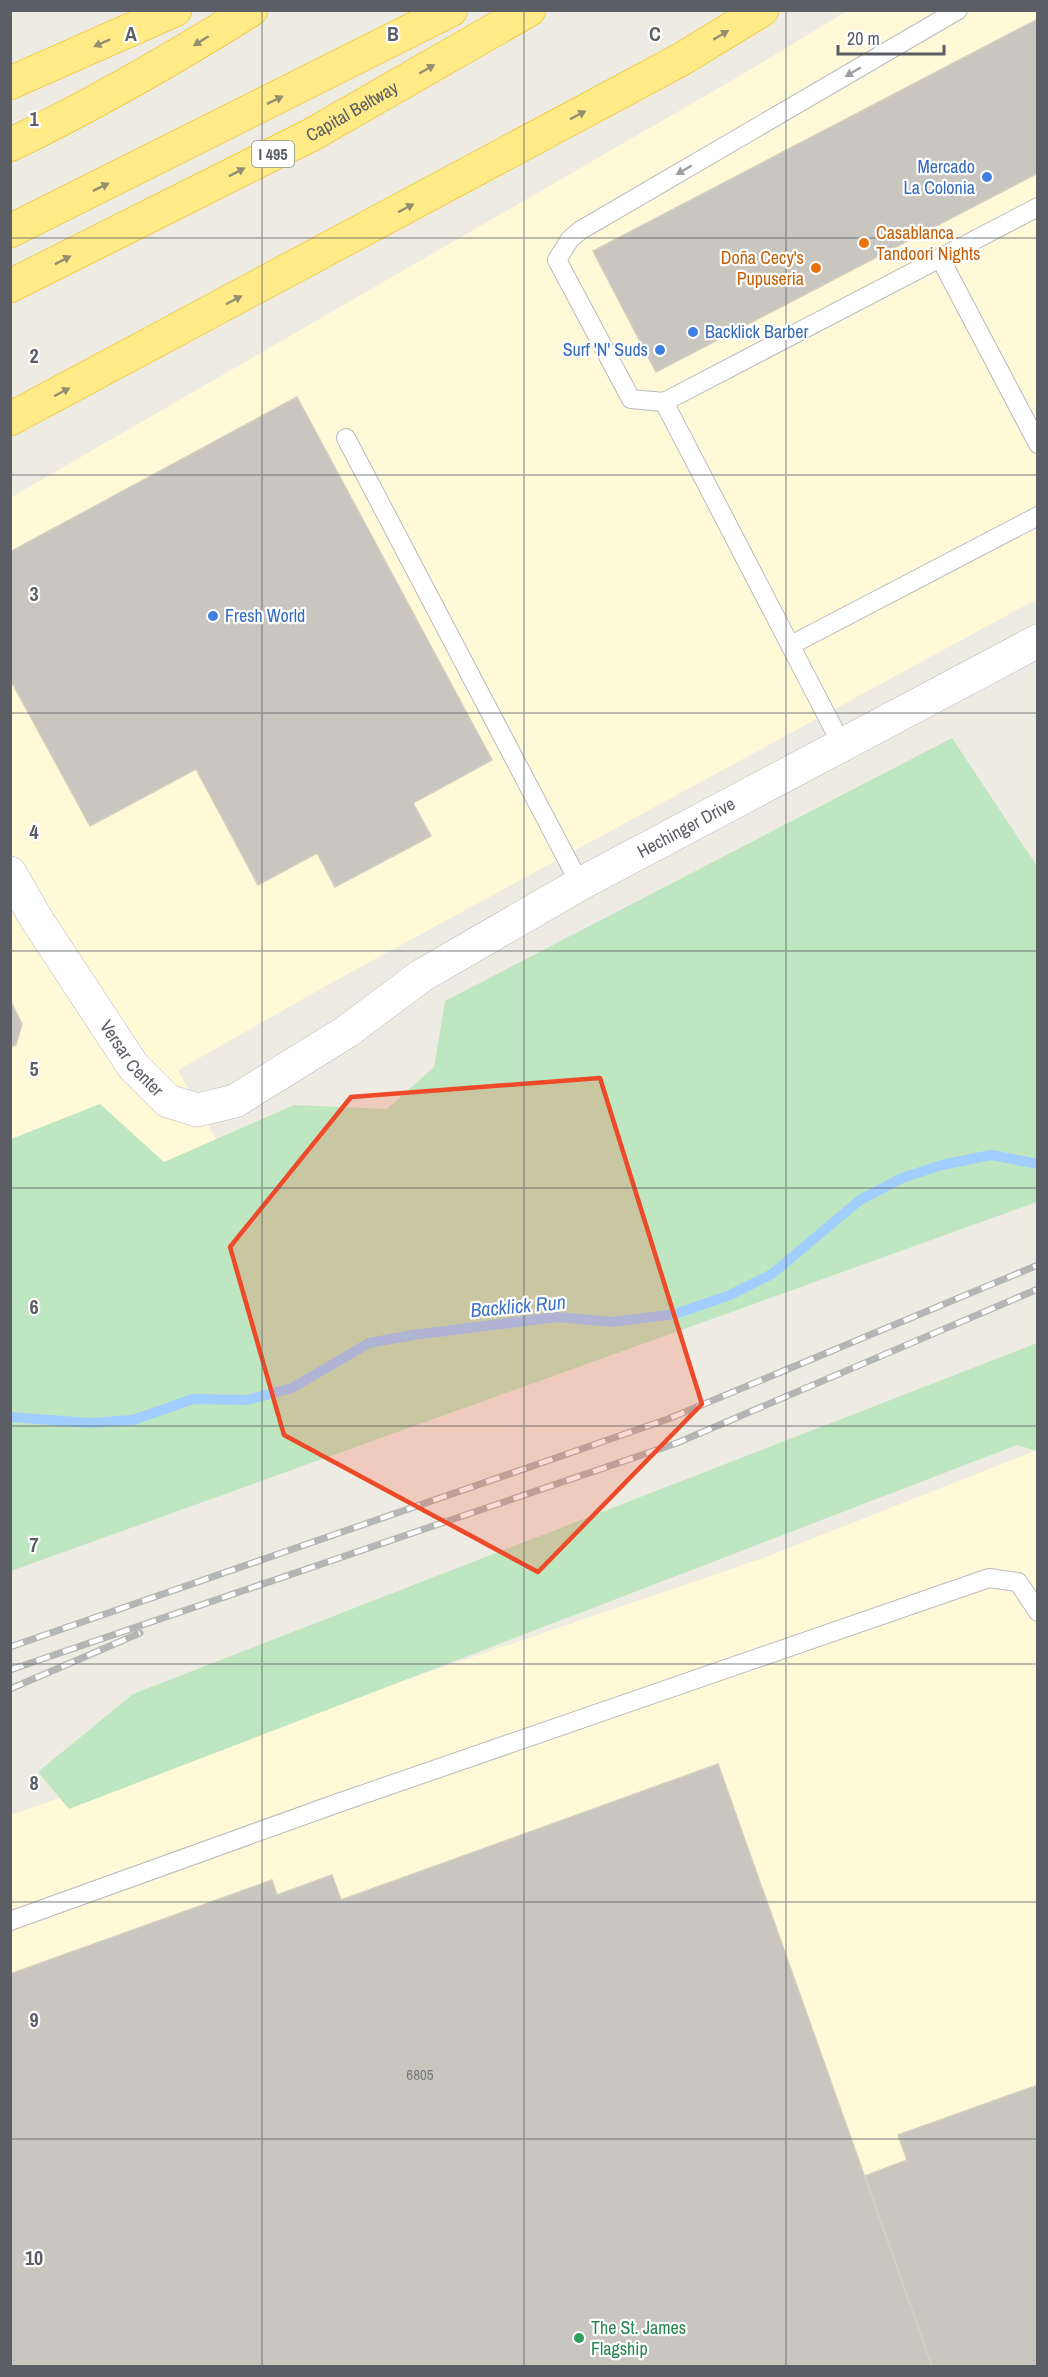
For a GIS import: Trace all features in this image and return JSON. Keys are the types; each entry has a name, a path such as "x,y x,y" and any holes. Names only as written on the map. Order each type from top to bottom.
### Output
{"highway":[{"path":"10,82 175,10"},
{"path":"10,145 57,122 188,50 250,10"},
{"path":"10,231 451,10"},
{"name":"Capital Beltway","path":"10,286 311,135 529,10"},
{"path":"10,419 680,60 762,10"}],"street":[{"name":"Hechinger Drive","path":"346,1032 421,976 580,884 1038,641"},
{"name":"Versar Center","path":"10,873 37,921 133,1065 168,1101 197,1110 235,1101 346,1032"}],"lane":[{"path":"958,10 581,230 570,239 557,260 631,399 664,402 1038,207"},
{"path":"940,258 1038,444"},
{"path":"664,402 842,745"},
{"path":"346,438 580,884"},
{"path":"791,645 1038,516"},
{"path":"10,1921 349,1799 989,1578 1018,1582 1038,1612"}],"highlighted area":[{"path":"600,1078 702,1404 538,1572 284,1435 230,1247 351,1097"}],"shaded area":[{"path":"847,11 1037,11 1037,599 331,983 178,1070 375,1428 11,1537 10,498 743,74"},
{"path":"1037,1450 1037,2366 11,2366 10,1815 766,1557"}],"green space":[{"path":"952,738 1037,866 1037,1202 11,1571 11,1139 100,1104 164,1162 294,1105 387,1109 434,1067 445,1001"},
{"path":"1037,1343 1037,1451 1017,1445 69,1809 38,1772 133,1694"}],"building":[{"path":"1038,19 1038,173 656,372 593,251"},
{"name":"Fresh World","path":"297,397 492,760 413,803 431,836 335,887 317,853 258,885 196,769 90,826 10,679 10,552"},
{"path":"10,1000 22,1024 16,1045 10,1047"},
{"path":"718,1764 932,2366 10,2366 10,1974 272,1880 277,1895 332,1875 341,1900"},
{"path":"1038,2085 1038,2366 932,2366 865,2176 907,2160 898,2135"}],"waterway":[{"name":"Backlick Run","path":"10,1417 90,1423 133,1420 193,1399 247,1400 292,1388 369,1343 413,1335 557,1317 612,1322 675,1314 730,1295 772,1274 860,1200 902,1178 942,1165 991,1155 1038,1164"}],"railway":[{"path":"10,1647 668,1419 1038,1265"},
{"path":"10,1670 677,1443 1038,1289"},
{"path":"10,1689 140,1633"}],"place":[{"name":"Mercado La Colonia","path":"987,177"},
{"name":"Casablanca Tandoori Nights","path":"864,243"},
{"name":"Doña Cecy's Pupuseria","path":"816,268"},
{"name":"Backlick Barber","path":"693,332"},
{"name":"Surf 'N' Suds","path":"660,350"},
{"name":"Fresh World","path":"213,616"},
{"name":"The St. James Flagship","path":"579,2338"}]}
